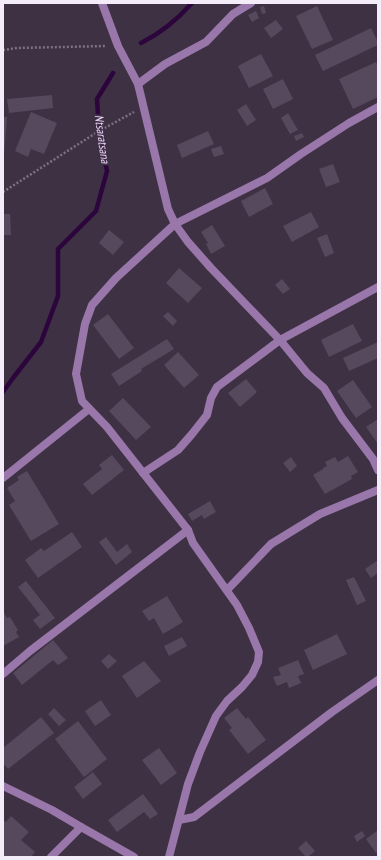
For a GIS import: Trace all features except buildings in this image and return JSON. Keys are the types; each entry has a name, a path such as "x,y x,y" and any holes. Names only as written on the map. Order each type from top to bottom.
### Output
{"street":[{"path":"102,3 118,46 138,84 168,209 175,224 188,242 211,268 280,340 308,373 324,388 342,418 373,459 378,470"},
{"path":"138,84 165,64 206,42 233,14 252,3"},
{"path":"169,857 188,784 200,752 216,716 227,701 252,675 258,662 259,652 237,605 193,543 188,530 107,427 82,401 76,374 85,324 92,305 116,278 175,224 268,178 301,154 349,123 378,107"},
{"path":"143,474 178,450 192,434 207,415 211,398 218,387 280,340 378,287"},
{"path":"3,478 89,409"},
{"path":"226,590 271,544 320,514 378,490"},
{"path":"3,674 30,651 188,530"},
{"path":"179,820 194,817 332,712 378,680"},
{"path":"3,786 52,810 134,857"},
{"path":"51,857 81,827"}],"path":[{"path":"3,50 17,48 118,46"},
{"path":"3,192 99,131 143,107"}],"waterway":[{"name":"Ntsaratsana","path":"141,43 168,26 192,3"},
{"name":"Ntsaratsana","path":"3,392 41,342 58,296 58,249 96,211 107,171 99,131 97,99 113,73"}]}
